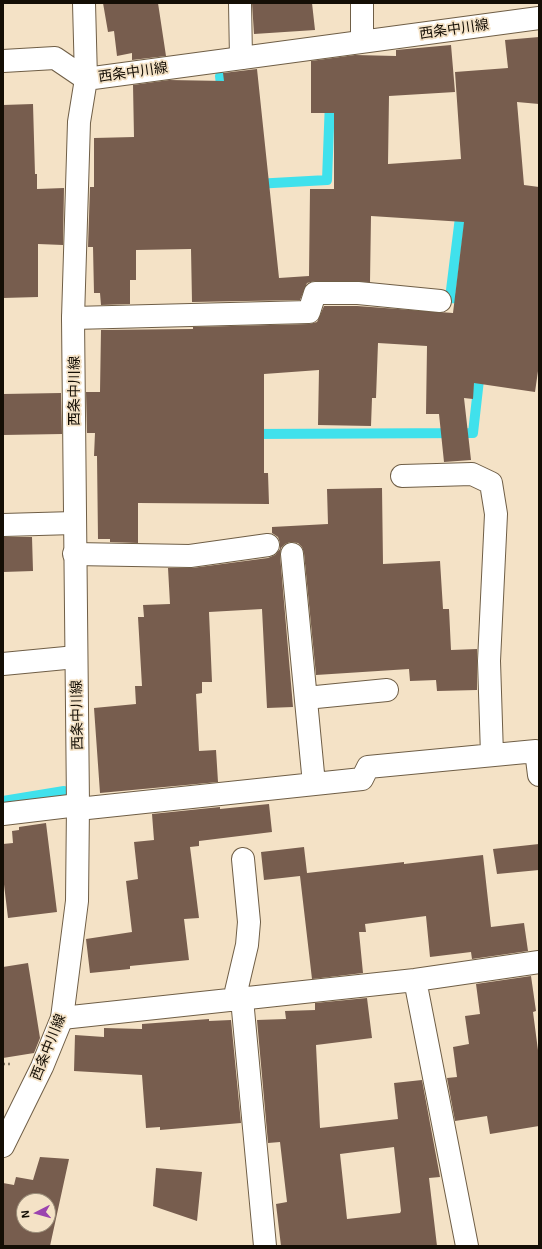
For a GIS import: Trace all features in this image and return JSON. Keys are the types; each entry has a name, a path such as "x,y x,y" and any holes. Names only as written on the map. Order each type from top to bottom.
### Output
{"main road":[{"path":"84,3 86,79"},
{"path":"240,3 241,58"},
{"path":"362,3 362,41"},
{"name":"西条中川線","path":"3,1146 42,1067 62,1018 77,901 78,807 74,554 73,318 79,122 86,79 539,18"},
{"path":"3,61 55,58 86,79"},
{"path":"73,318 309,312 315,293 358,293 440,300"},
{"path":"402,476 472,474 491,483 496,514 489,661 492,755"},
{"path":"3,525 74,523"},
{"path":"74,554 190,556 268,545"},
{"path":"292,554 314,784"},
{"path":"3,664 76,657"},
{"path":"306,698 387,690"},
{"path":"3,814 362,779 368,767 536,751 539,775"},
{"path":"243,859 249,922 247,945 238,999 265,1246"},
{"path":"62,1018 415,980 539,962"},
{"path":"415,980 467,1246"}],"building":[{"path":"103,3 158,3 166,56 132,60 132,53 117,56 114,31 108,32"},
{"path":"252,3 312,3 315,30 254,34"},
{"path":"539,37 539,104 517,102 524,185 539,187 539,364 535,392 474,383 473,399 464,398 471,460 444,462 439,414 426,414 427,346 378,343 376,398 372,398 371,426 318,425 319,370 264,374 264,473 268,473 269,504 138,503 138,543 110,542 110,539 98,539 97,456 94,456 95,433 87,433 86,392 100,392 101,330 193,329 193,327 309,324 317,322 324,306 357,306 453,313 464,222 371,216 370,282 315,281 307,283 300,300 192,302 191,249 136,250 136,280 130,280 130,304 101,305 100,293 94,293 93,247 88,247 90,187 94,187 94,138 134,137 133,85 169,80 224,81 223,73 257,69 279,278 309,276 310,189 334,189 334,113 311,113 311,61 355,55 396,56 396,50 451,45 455,92 389,96 388,164 461,159 455,72 508,68 505,40"},
{"path":"33,104 35,174 37,174 37,189 64,188 63,245 38,244 38,297 3,298 3,105"},
{"path":"61,393 62,434 3,435 3,394"},
{"path":"382,488 383,564 440,561 443,609 449,609 451,650 477,649 477,690 437,691 436,680 410,681 409,669 316,675 304,553 302,547 298,543 290,542 281,548 280,555 293,707 267,708 262,609 209,612 212,682 202,682 202,693 196,694 199,751 216,750 218,782 100,793 94,708 136,704 135,686 142,686 138,617 144,617 143,605 170,604 168,568 192,568 268,558 275,555 280,549 278,537 272,533 272,527 328,524 327,489"},
{"path":"3,537 32,537 33,571 3,572"},
{"path":"269,804 272,832 199,841 199,846 190,847 199,918 184,919 189,960 130,966 130,969 90,973 86,939 132,932 126,881 138,879 134,842 154,840 152,814"},
{"path":"46,823 57,912 8,918 3,876 3,844 13,843 12,831 19,830 19,827"},
{"path":"539,844 539,870 497,874 493,849"},
{"path":"304,847 307,873 483,855 491,927 524,923 528,951 472,959 471,952 430,957 426,916 365,924 366,932 359,932 363,973 312,979 300,876 264,880 261,852"},
{"path":"28,963 40,1038 34,1053 3,1058 3,967"},
{"path":"531,976 536,1011 533,1012 539,1058 539,1126 490,1134 487,1116 455,1121 447,1078 457,1077 453,1047 469,1044 465,1016 480,1014 476,984"},
{"path":"367,998 372,1038 316,1045 320,1128 398,1119 394,1083 422,1080 440,1177 429,1178 437,1246 281,1246 276,1204 287,1202 280,1142 268,1143 257,1020 286,1019 285,1011 315,1010 315,1003","holes":["394,1147 400,1213 347,1219 340,1154"]},
{"path":"209,1019 209,1021 231,1020 241,1123 160,1130 160,1127 146,1128 142,1075 74,1071 75,1035 104,1037 104,1028 142,1029 142,1024"},
{"path":"40,1157 69,1159 56,1219 56,1193 16,1193 16,1233 53,1233 50,1246 3,1246 3,1183 14,1185 16,1177 33,1180"},
{"path":"156,1168 202,1172 197,1221 153,1206"}],"waterway":[{"path":"220,76 222,94"},
{"path":"255,184 327,180 330,101"},
{"path":"461,209 450,298 463,299 463,303"},
{"path":"250,434 473,433 480,371"},
{"path":"3,801 64,791"}]}
